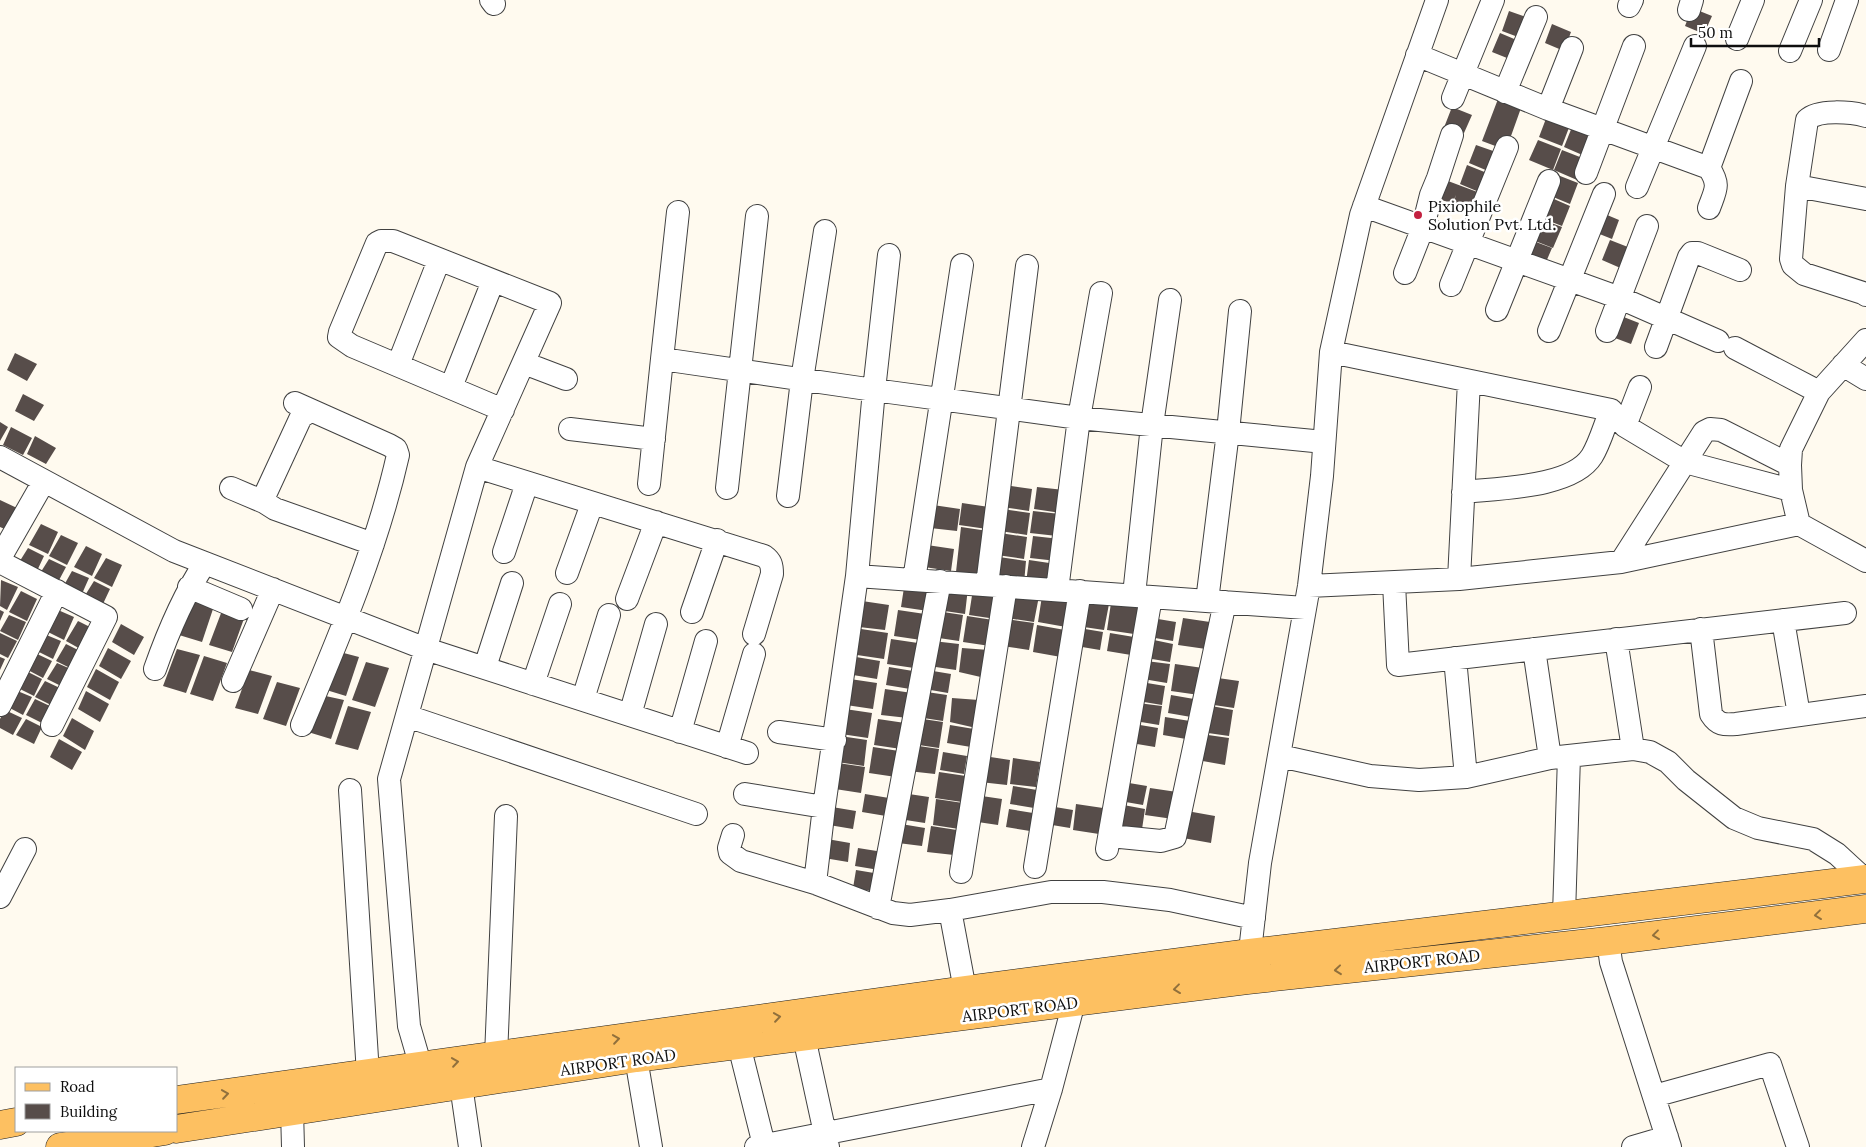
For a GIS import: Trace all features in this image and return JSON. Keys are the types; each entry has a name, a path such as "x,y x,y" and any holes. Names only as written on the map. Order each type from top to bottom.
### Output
{"main road":[{"path":"178,1100 368,1074 424,1078 496,1056 965,990 1074,989 1250,953 1865,879"},
{"name":"AIRPORT ROAD","path":"178,1129 292,1110 424,1078 461,1085 636,1058 804,1037 1074,989 1247,980 1608,941 1866,909"},
{"path":"0,1124 15,1122"},
{"path":"60,1147 92,1145 160,1132"}],"street":[{"path":"1247,980 1260,863 1307,597 1324,442 1331,352 1364,206 1437,0"},
{"path":"1453,98 1493,0"},
{"path":"1737,39 1753,0"},
{"path":"1790,52 1811,0"},
{"path":"1829,50 1847,0"},
{"path":"1505,92 1536,17"},
{"path":"1586,172 1634,46"},
{"path":"1637,188 1695,46"},
{"path":"1548,109 1572,48"},
{"path":"1417,55 1548,109 1654,146 1708,168 1717,182 1709,208"},
{"path":"1708,168 1741,81"},
{"path":"1866,116 1826,113 1817,114 1807,120 1797,186 1791,259 1793,265 1804,274 1866,295"},
{"path":"1405,274 1423,227 1431,195 1452,135"},
{"path":"1451,285 1507,147"},
{"path":"1497,310 1549,181"},
{"path":"1797,186 1866,199"},
{"path":"1549,331 1604,194"},
{"path":"1364,206 1620,298 1727,344 1818,392"},
{"path":"649,484 678,212"},
{"path":"727,488 757,216"},
{"path":"1607,331 1647,226"},
{"path":"788,496 802,380 825,231"},
{"path":"424,1078 409,1026 389,779 477,467 550,303 393,241 381,240 377,243 339,337 344,342 502,410"},
{"path":"1656,347 1692,253 1698,253 1740,270"},
{"path":"815,884 857,576 874,390 889,255"},
{"path":"398,365 439,260"},
{"path":"914,580 962,265"},
{"path":"961,872 997,586 1008,408 1027,266"},
{"path":"451,387 493,281"},
{"path":"1057,590 1079,418 1101,293"},
{"path":"1170,300 1152,425 1142,596 1109,844 1162,841 1175,837 1216,601 1228,432 1240,311"},
{"path":"1799,524 1791,490 1791,449 1818,392 1866,340"},
{"path":"1331,352 1469,381 1618,418 1685,462 1791,490"},
{"path":"662,359 1079,418 1324,442"},
{"path":"524,363 566,378"},
{"path":"1843,365 1866,379"},
{"path":"1460,578 1469,381"},
{"path":"1463,492 1552,481 1582,468 1640,387"},
{"path":"264,502 264,497 301,417 303,407 390,445 396,450 398,455 373,544 347,618 302,725"},
{"path":"570,429 654,439"},
{"path":"1621,562 1704,432 1716,429 1790,464"},
{"path":"0,457 174,551 426,648 737,750 754,644 770,584 772,565 770,560 764,556 717,540 592,504 477,467"},
{"path":"44,481 0,560 106,617 52,725"},
{"path":"504,552 527,483"},
{"path":"231,488 264,502 275,509 373,544"},
{"path":"567,574 592,504"},
{"path":"628,598 656,522"},
{"path":"857,576 1216,601 1307,597 1394,583 1621,562 1799,524 1866,561"},
{"path":"692,612 717,540"},
{"path":"155,669 166,637 189,587 205,562"},
{"path":"878,908 940,581"},
{"path":"485,667 512,583"},
{"path":"1394,583 1398,665 1845,613"},
{"path":"189,587 241,609"},
{"path":"234,681 273,589"},
{"path":"0,704 57,591"},
{"path":"1035,867 1080,591"},
{"path":"533,684 560,604"},
{"path":"583,699 609,615"},
{"path":"1783,620 1799,715"},
{"path":"630,715 656,624"},
{"path":"1701,629 1711,714 1718,723 1724,725 1736,724 1866,706"},
{"path":"1616,640 1633,749"},
{"path":"680,732 706,641"},
{"path":"1534,649 1560,757 1564,915"},
{"path":"1455,658 1466,777"},
{"path":"407,716 696,814"},
{"path":"779,732 835,740"},
{"path":"1280,756 1370,776 1419,780 1466,777 1560,757 1633,749 1650,752 1659,756 1734,818 1758,828 1813,839 1837,854 1865,879"},
{"path":"350,790 368,1074"},
{"path":"745,794 824,807"},
{"path":"496,1056 506,816"},
{"path":"733,835 729,848 730,853 736,859 815,884 893,913 910,915 950,910 1051,892 1103,892 1170,900 1254,918"},
{"path":"0,897 25,849"},
{"path":"950,910 965,990"},
{"path":"1608,941 1611,962 1669,1142 1633,1147"},
{"path":"1033,1147 1051,1089 1074,989"},
{"path":"804,1037 826,1140"},
{"path":"739,1045 760,1146 826,1140 1051,1089"},
{"path":"636,1058 651,1147"},
{"path":"1654,1096 1770,1064 1798,1147"},
{"path":"461,1085 470,1147"},
{"path":"292,1110 293,1147"}],"building":[{"path":"1692,8 1712,16 1704,34 1685,26"},
{"path":"1509,11 1526,17 1518,37 1502,31"},
{"path":"1552,24 1571,32 1564,51 1545,43"},
{"path":"1500,33 1519,41 1512,60 1492,52"},
{"path":"1498,99 1521,108 1506,150 1482,141"},
{"path":"1452,107 1472,115 1464,133 1445,125"},
{"path":"1547,116 1570,125 1562,146 1539,137"},
{"path":"1572,127 1595,136 1587,157 1564,147"},
{"path":"1538,140 1561,149 1553,170 1529,160"},
{"path":"1476,145 1496,152 1488,171 1469,163"},
{"path":"1562,150 1585,159 1577,180 1554,170"},
{"path":"1467,165 1487,173 1479,192 1460,184"},
{"path":"1555,174 1578,183 1570,204 1546,194"},
{"path":"1440,178 1480,193 1472,212 1453,204 1456,195 1452,204 1432,196"},
{"path":"1547,196 1570,206 1562,226 1539,217"},
{"path":"1600,212 1619,220 1612,239 1592,231"},
{"path":"1538,218 1562,227 1553,248 1530,239"},
{"path":"1528,239 1552,248 1543,269 1520,260"},
{"path":"1610,240 1633,249 1625,270 1602,260"},
{"path":"1616,314 1639,323 1631,344 1607,335"},
{"path":"15,353 37,364 27,381 7,370"},
{"path":"23,394 44,405 34,421 15,411"},
{"path":"0,422 8,427 0,441"},
{"path":"11,427 32,438 23,455 3,445"},
{"path":"35,436 56,448 46,464 27,454"},
{"path":"1004,485 1032,489 1029,511 1002,507"},
{"path":"1037,487 1064,490 1061,513 1034,509"},
{"path":"0,500 17,508 7,530 0,527"},
{"path":"962,503 989,507 987,529 959,525"},
{"path":"933,505 960,509 957,531 930,528"},
{"path":"1002,509 1030,513 1027,535 1000,531"},
{"path":"1033,511 1060,514 1057,536 1030,533"},
{"path":"41,524 58,532 48,554 29,545"},
{"path":"961,527 988,531 983,576 956,572"},
{"path":"1000,533 1027,537 1024,559 997,555"},
{"path":"61,535 78,543 67,565 49,556"},
{"path":"1033,536 1060,539 1057,561 1030,558"},
{"path":"927,545 954,549 951,571 924,567"},
{"path":"86,546 102,554 92,576 74,567"},
{"path":"28,548 44,556 36,573 18,564"},
{"path":"999,557 1026,561 1024,583 997,579"},
{"path":"106,558 122,565 112,587 94,578"},
{"path":"49,559 66,567 57,584 39,575"},
{"path":"1029,560 1056,564 1053,586 1026,583"},
{"path":"72,571 89,578 81,596 63,587"},
{"path":"1,580 18,587 7,610 0,606"},
{"path":"94,581 110,589 102,606 84,597"},
{"path":"905,581 931,585 928,611 901,607"},
{"path":"941,584 968,588 965,614 938,610"},
{"path":"973,589 1000,593 996,619 969,615"},
{"path":"21,591 37,599 27,621 9,612"},
{"path":"1011,591 1039,596 1034,622 1007,618"},
{"path":"1042,596 1070,600 1066,627 1038,622"},
{"path":"192,597 215,603 202,642 179,635"},
{"path":"1081,599 1109,604 1104,630 1077,626"},
{"path":"862,601 889,605 885,630 859,627"},
{"path":"1111,603 1139,608 1134,634 1107,630"},
{"path":"223,608 246,613 232,652 209,645"},
{"path":"0,610 4,612 0,621"},
{"path":"58,610 74,617 64,640 46,631"},
{"path":"898,610 925,614 921,640 894,636"},
{"path":"936,611 963,615 959,641 932,637"},
{"path":"9,615 26,622 18,640 0,631"},
{"path":"967,616 993,620 990,646 963,642"},
{"path":"1152,618 1176,622 1173,641 1149,637"},
{"path":"1183,618 1210,622 1206,649 1178,645"},
{"path":"1006,619 1034,623 1029,650 1002,646"},
{"path":"78,621 94,629 84,651 66,641"},
{"path":"121,624 144,637 134,655 112,642"},
{"path":"1037,625 1065,630 1061,657 1033,652"},
{"path":"1079,628 1103,632 1100,650 1076,646"},
{"path":"861,629 888,633 884,659 857,655"},
{"path":"0,633 17,641 8,658 0,654"},
{"path":"1110,633 1134,637 1131,655 1107,651"},
{"path":"44,634 61,641 53,659 35,650"},
{"path":"891,639 918,643 914,668 887,664"},
{"path":"1149,639 1173,644 1170,662 1146,658"},
{"path":"933,641 959,644 956,670 929,666"},
{"path":"66,644 82,652 74,670 56,661"},
{"path":"108,648 131,661 121,679 99,666"},
{"path":"962,648 989,650 985,678 959,672"},
{"path":"177,649 200,655 186,693 163,686"},
{"path":"336,651 359,657 346,696 323,689"},
{"path":"35,653 52,661 43,678 26,669"},
{"path":"204,656 227,663 213,701 190,694"},
{"path":"0,657 5,659 0,670"},
{"path":"856,657 880,661 877,679 853,675"},
{"path":"1146,661 1170,664 1167,683 1143,679"},
{"path":"366,662 389,668 375,707 352,700"},
{"path":"57,663 73,670 65,688 47,679"},
{"path":"1175,664 1203,668 1199,695 1171,691"},
{"path":"889,667 913,671 910,689 886,685"},
{"path":"96,669 119,682 110,700 87,687"},
{"path":"249,670 272,676 258,714 235,708"},
{"path":"927,670 951,674 948,693 925,689"},
{"path":"26,671 42,679 34,696 16,687"},
{"path":"1211,677 1239,681 1234,708 1207,704"},
{"path":"850,679 877,683 873,709 846,705"},
{"path":"45,681 62,689 53,706 35,697"},
{"path":"277,682 300,688 286,726 263,719"},
{"path":"1141,682 1165,686 1162,705 1138,701"},
{"path":"885,689 912,693 908,718 881,715"},
{"path":"15,690 32,697 23,715 6,706"},
{"path":"86,691 109,704 100,722 78,709"},
{"path":"920,691 947,695 943,721 917,717"},
{"path":"321,695 344,700 331,739 308,732"},
{"path":"1171,695 1194,699 1191,717 1168,713"},
{"path":"952,698 979,700 976,728 950,722"},
{"path":"35,699 52,707 44,724 26,715"},
{"path":"1138,703 1162,706 1159,725 1135,721"},
{"path":"1206,705 1233,710 1229,736 1201,732"},
{"path":"348,706 371,712 358,750 335,744"},
{"path":"845,709 872,713 868,738 841,734"},
{"path":"5,710 22,718 13,735 0,728 0,719"},
{"path":"1165,717 1190,721 1186,739 1163,735"},
{"path":"72,718 94,731 85,750 63,736"},
{"path":"916,718 943,722 939,748 912,744"},
{"path":"26,719 42,727 34,744 16,735"},
{"path":"878,719 905,723 901,749 874,745"},
{"path":"1134,724 1158,728 1155,747 1131,743"},
{"path":"950,725 974,729 971,747 947,743"},
{"path":"1201,734 1229,738 1225,765 1197,760"},
{"path":"840,736 867,740 864,766 837,762"},
{"path":"59,739 82,752 72,770 50,757"},
{"path":"912,745 939,749 935,774 908,771"},
{"path":"873,747 899,751 896,777 869,773"},
{"path":"943,752 967,756 964,774 940,770"},
{"path":"984,756 1010,760 1007,785 980,782"},
{"path":"1013,758 1040,762 1036,787 1010,784"},
{"path":"838,763 865,767 861,793 835,789"},
{"path":"939,772 966,776 962,802 935,798"},
{"path":"1123,782 1147,786 1143,805 1120,801"},
{"path":"1013,786 1037,790 1034,808 1010,804"},
{"path":"1150,788 1177,792 1173,819 1145,815"},
{"path":"902,793 929,797 925,823 899,819"},
{"path":"865,794 889,798 886,816 862,812"},
{"path":"975,795 1002,799 998,825 971,821"},
{"path":"936,799 963,803 959,829 933,825"},
{"path":"1076,804 1103,808 1099,834 1073,830"},
{"path":"1118,804 1145,809 1141,836 1113,831"},
{"path":"1049,806 1073,810 1070,828 1046,824"},
{"path":"832,807 856,811 853,829 829,825"},
{"path":"1009,809 1033,813 1030,831 1006,827"},
{"path":"1187,811 1215,816 1211,843 1183,838"},
{"path":"901,824 925,828 922,846 898,843"},
{"path":"931,826 957,830 954,855 927,852"},
{"path":"827,839 850,843 848,862 824,858"},
{"path":"858,848 883,852 879,870 855,866"},
{"path":"856,870 880,874 877,892 853,888"}],"place":[{"name":"Pixiophile Solution Pvt. Ltd.","path":"1418,215"}]}
